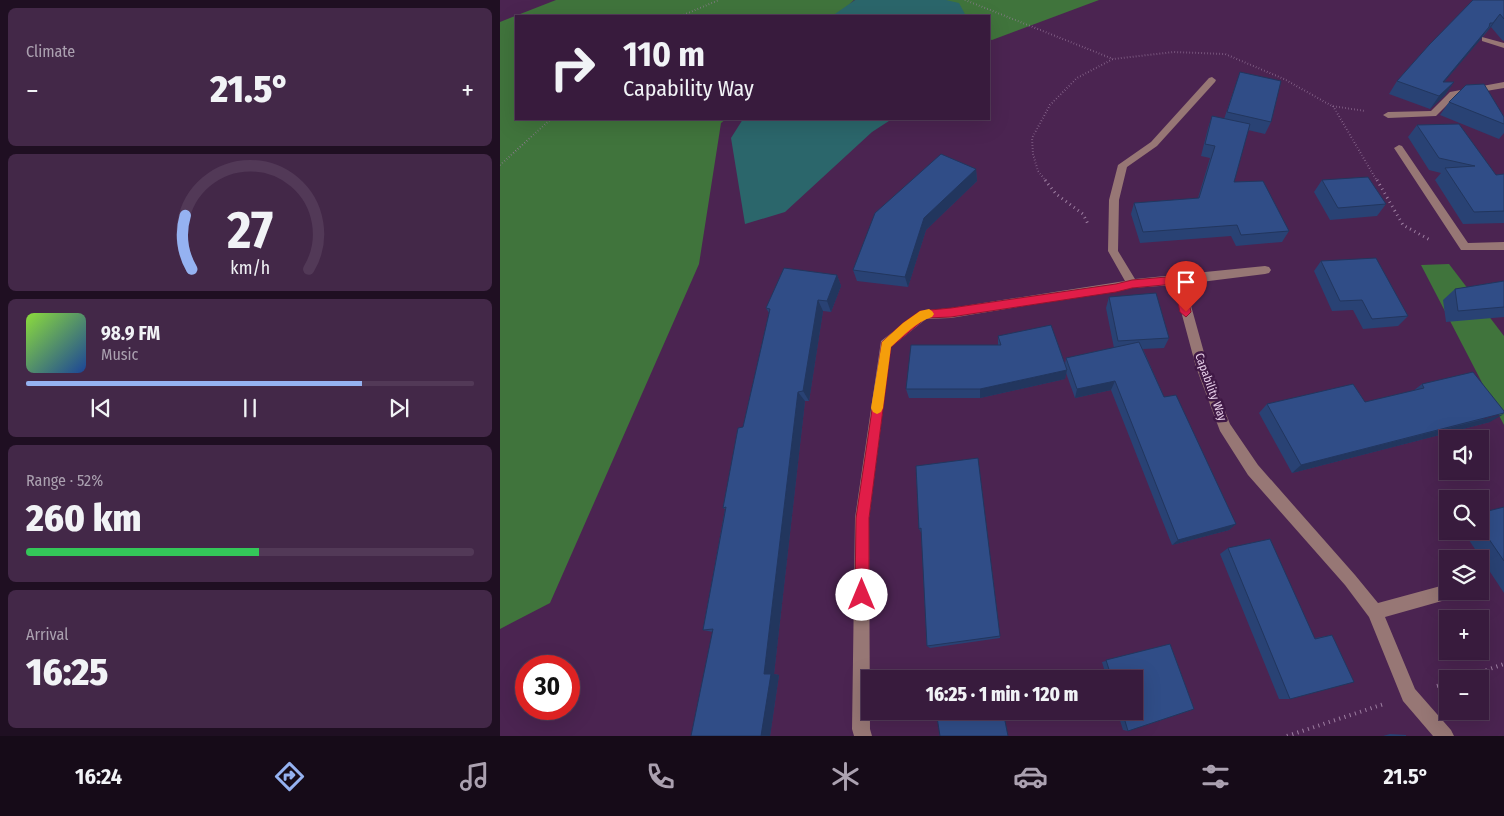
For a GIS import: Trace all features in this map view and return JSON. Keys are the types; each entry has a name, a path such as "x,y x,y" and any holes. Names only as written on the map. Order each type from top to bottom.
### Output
{"street":[{"path":"1485,39 1504,46"},
{"path":"1132,284 1113,251 1114,200 1123,165 1154,144 1212,80"},
{"path":"1388,115 1433,114 1453,94 1504,85"},
{"path":"1400,148 1464,247 1504,246"},
{"path":"863,736 862,518 886,345 924,314 951,313 1132,284 1265,270"},
{"name":"Capability Way","path":"1178,280 1202,367 1225,427 1253,470 1350,580 1375,612 1409,695"},
{"path":"1375,612 1439,594"},
{"path":"1409,695 1445,736"}],"path":[{"path":"683,15 719,0"},
{"path":"965,0 1113,59"},
{"path":"1090,229 1083,214 1056,194 1038,171 1033,154 1032,138 1050,104 1078,78 1113,59 1174,52 1225,54 1284,79 1332,106 1388,115"},
{"path":"1332,106 1403,225 1434,242 1464,247"},
{"path":"500,165 550,120"},
{"path":"1486,670 1504,664"},
{"path":"1287,736 1409,695"}],"green space":[{"path":"556,0 854,0 838,15 518,15"},
{"path":"862,0 1099,0 992,40 990,39 990,15 911,15"},
{"path":"515,16 515,120 725,120 721,123 699,264 550,603 500,629 500,22"},
{"path":"1449,264 1504,336 1504,425 1421,265"}],"shaded area":[{"path":"855,0 946,0 959,3 965,15 833,15"},
{"path":"742,120 890,120 872,132 785,212 745,224 731,138"}],"building":[{"path":"1473,0 1504,0 1504,19 1500,14 1493,23 1490,23 1489,27 1443,82 1454,82 1439,96 1397,81 1429,45"},
{"path":"1240,72 1281,81 1271,122 1227,112"},
{"path":"1484,84 1504,117 1504,124 1449,102 1466,85"},
{"path":"1212,116 1250,124 1234,182 1263,181 1289,231 1241,235 1237,225 1143,232 1134,203 1199,198 1215,146 1205,144"},
{"path":"1459,124 1496,175 1504,174 1504,211 1474,212 1445,168 1475,166 1439,158 1417,125"},
{"path":"941,154 976,169 924,218 905,277 853,270 875,213"},
{"path":"1368,177 1386,204 1338,208 1322,180"},
{"path":"1376,258 1408,316 1372,319 1362,300 1340,301 1321,261"},
{"path":"784,268 837,275 827,301 818,300 803,391 798,392 764,674 771,674 761,736 691,736 713,629 703,630 726,507 723,508 738,428 743,427 770,309 766,308"},
{"path":"1504,281 1504,307 1458,311 1455,289"},
{"path":"1156,293 1169,338 1118,341 1109,297"},
{"path":"1051,325 1067,370 980,389 906,389 911,345 1001,345 998,336"},
{"path":"1139,342 1164,397 1176,395 1236,524 1178,540 1115,381 1077,389 1066,358"},
{"path":"1473,372 1504,413 1301,465 1267,404 1353,384 1365,402 1424,388 1422,384"},
{"path":"978,458 1000,636 927,646 916,466"},
{"path":"1504,507 1504,561 1489,539 1489,511"},
{"path":"1270,539 1315,639 1332,635 1354,682 1290,699 1228,548"},
{"path":"1170,644 1194,709 1128,731 1125,720 1143,720 1143,670 1109,670 1106,660"},
{"path":"937,720 1005,720 1008,736 940,736"}],"slow traffic":[{"path":"877,408 886,345 907,326 924,314 929,314"}],"route":[{"path":"862,595 862,518 886,345 907,326 924,314 951,313 1132,284 1178,280 1186,312"}]}
